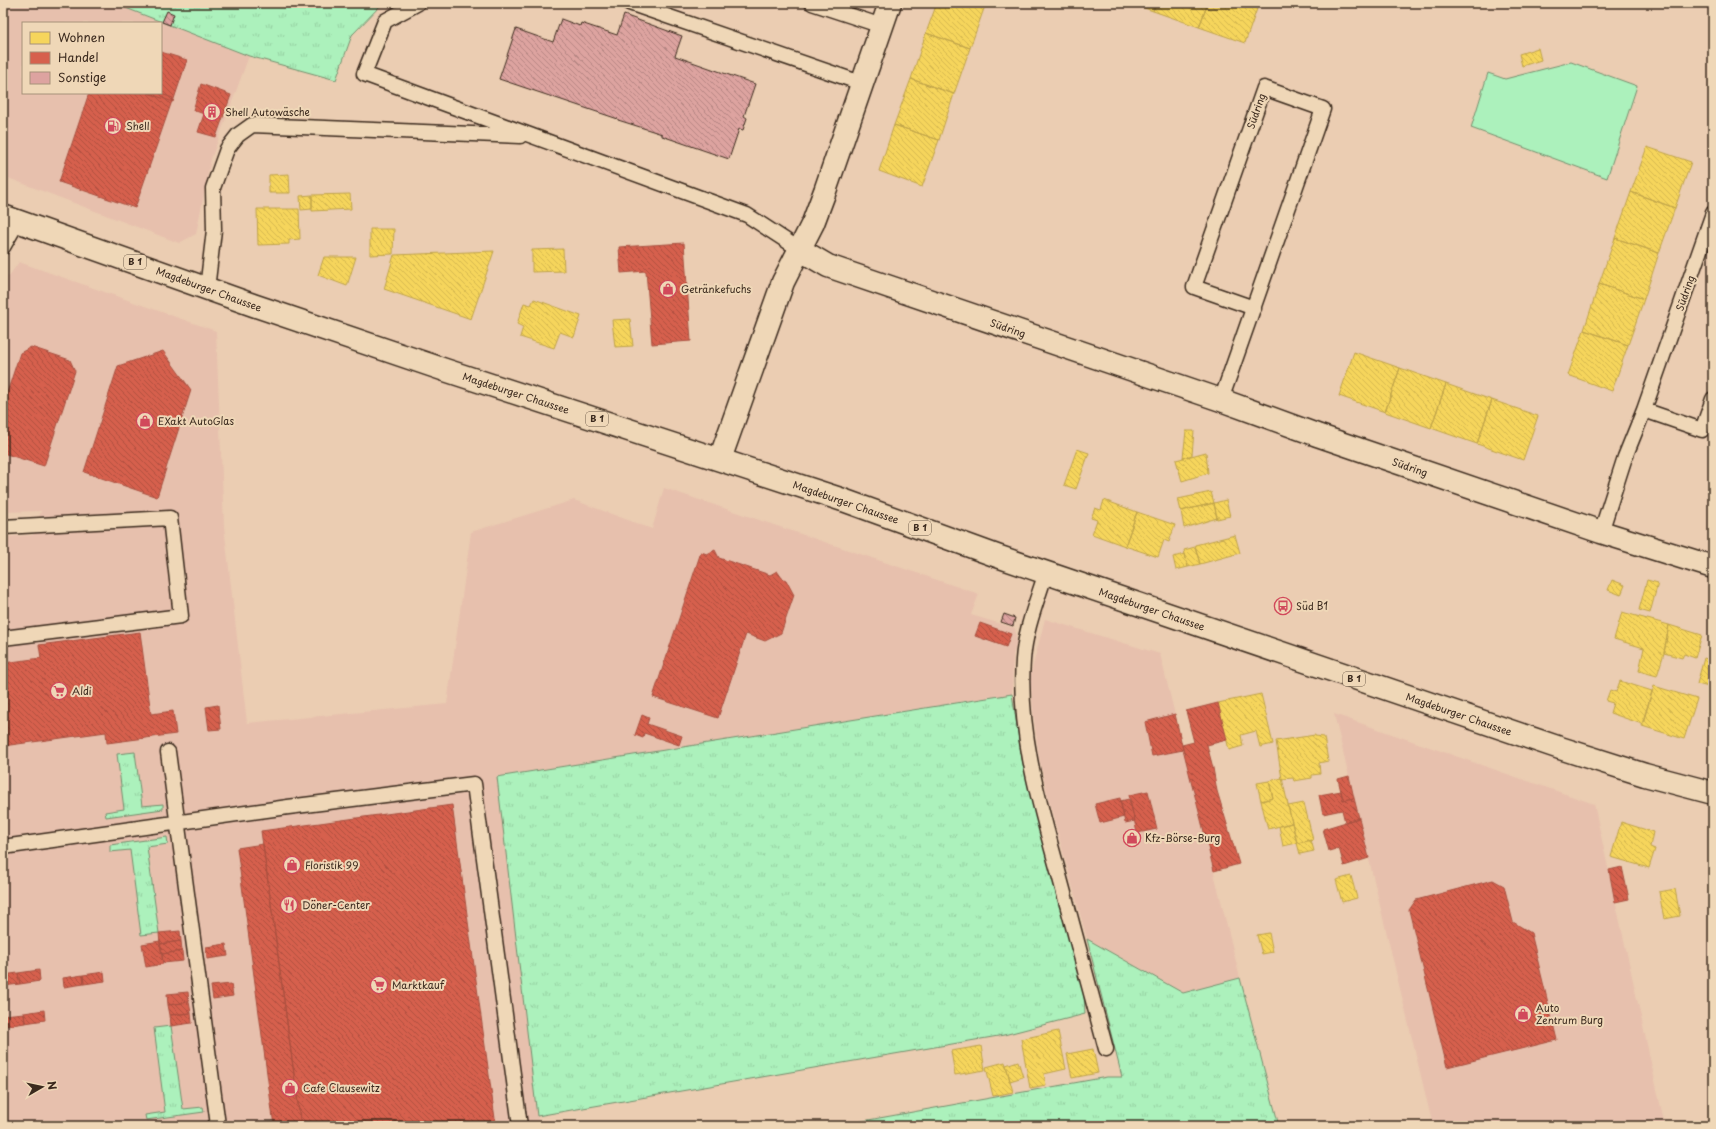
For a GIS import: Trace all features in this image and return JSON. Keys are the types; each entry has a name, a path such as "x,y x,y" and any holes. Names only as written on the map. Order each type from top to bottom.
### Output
{"main road":[{"path":"720,459 784,282 813,223 825,191 890,3"},
{"name":"Magdeburger Chaussee","path":"10,219 206,289 445,370 843,500 1046,572 1552,746 1645,775 1713,793"},
{"name":"Südring","path":"799,249 828,266 1601,532 1713,567"}],"lane":[{"path":"418,3 385,21 364,74 747,215 799,249"},
{"path":"629,3 862,83"},
{"path":"812,3 882,26"},
{"name":"Südring","path":"1220,400 1254,308 1323,109 1264,88 1194,287 1254,308"},
{"path":"206,289 214,230 213,188 227,149 238,135 252,125 534,137"},
{"name":"Südring","path":"1601,532 1625,457 1644,410 1713,213"},
{"path":"3,247 10,219"},
{"path":"1644,410 1702,430 1713,399"},
{"path":"3,527 170,518 181,616 3,638"},
{"path":"1046,572 1029,624 1023,658 1023,717 1029,756 1044,819 1106,1049"},
{"path":"168,752 218,1126 214,1126"},
{"path":"3,846 474,784 520,1126"}],"shaded area":[{"name":"Shell","path":"3,3 113,3 162,22 22,22 22,94 162,94 162,22 249,56 211,159 196,234 179,243 3,176"},
{"path":"19,262 216,331 224,526 247,723 447,704 471,532 574,500 652,529 664,488 979,594 971,615 1015,628 1017,642 1013,655 1012,694 497,777 539,1126 3,1126 3,537 33,535 41,511 3,512 3,274 9,276"},
{"name":"Kfz-Börse-Burg","path":"1045,619 1160,654 1240,978 1183,993 1087,939 1050,805 1040,763 1034,720 1030,677"},
{"name":"Auto Zentrum Burg","path":"1334,714 1594,804 1665,1126 1433,1126"}],"green space":[{"path":"113,3 383,3 352,35 336,80 249,56"},
{"path":"1571,62 1637,86 1607,178 1471,128 1488,73 1505,79"},
{"path":"1012,694 1022,759 1034,810 1084,994 1085,1014 1004,1035 537,1116 497,777"},
{"path":"135,752 142,806 163,804 163,809 106,817 105,812 124,809 117,754"},
{"path":"167,837 168,844 147,847 159,933 141,935 130,850 110,852 110,845"},
{"path":"1087,939 1183,993 1240,978 1279,1126 835,1126 1107,1077 1122,1077"},
{"path":"171,1026 183,1109 203,1107 204,1112 146,1120 145,1115 165,1112 154,1028"}],"building: Wohnen":[{"path":"937,3 986,3 970,48 926,33"},
{"path":"1130,3 1156,3 1153,11"},
{"path":"1156,3 1208,3 1199,27 1153,11"},
{"path":"1208,3 1259,3 1245,43 1199,27"},
{"path":"926,33 970,48 954,94 911,79"},
{"path":"1538,48 1541,60 1522,66 1519,54"},
{"path":"911,79 954,94 939,140 894,125"},
{"path":"894,125 939,140 922,187 879,171"},
{"path":"1647,147 1691,162 1675,208 1631,192"},
{"path":"289,174 290,193 269,193 269,175"},
{"path":"1631,192 1675,208 1659,253 1615,238"},
{"path":"350,194 351,209 312,211 312,195"},
{"path":"312,195 312,209 301,210 300,196"},
{"path":"257,209 299,209 300,239 289,240 289,244 258,245"},
{"path":"370,229 394,229 393,254 370,255"},
{"path":"1615,238 1659,253 1644,299 1599,284"},
{"path":"563,249 564,271 532,272 532,250"},
{"path":"494,251 471,319 384,289 394,255"},
{"path":"324,257 356,257 347,286 318,275"},
{"path":"1599,284 1644,299 1628,345 1584,330"},
{"path":"534,299 581,316 574,337 560,332 554,348 520,337 523,327 517,324 524,303 531,305"},
{"path":"630,319 633,346 615,347 612,320"},
{"path":"1584,330 1628,345 1612,391 1568,375"},
{"path":"1354,352 1400,368 1385,412 1339,396"},
{"path":"1400,368 1446,384 1431,428 1385,412"},
{"path":"1446,384 1492,400 1477,444 1431,428"},
{"path":"1492,400 1538,416 1523,460 1477,444"},
{"path":"1186,431 1194,431 1192,455 1183,458"},
{"path":"1077,449 1089,453 1076,489 1064,485"},
{"path":"1206,452 1208,473 1182,481 1176,460"},
{"path":"1211,492 1214,503 1181,511 1178,499"},
{"path":"1104,500 1137,512 1125,546 1092,534 1097,520 1091,518 1095,508 1101,510"},
{"path":"1226,500 1230,516 1217,519 1214,503"},
{"path":"1214,503 1217,518 1184,528 1181,511"},
{"path":"1137,512 1175,525 1169,542 1164,540 1158,557 1125,546"},
{"path":"1235,535 1240,553 1200,564 1195,545"},
{"path":"1195,547 1200,564 1188,567 1184,550"},
{"path":"1185,554 1188,567 1176,570 1173,557"},
{"path":"1612,580 1625,585 1621,595 1608,590"},
{"path":"1647,580 1658,583 1650,613 1639,610"},
{"path":"1622,612 1669,625 1664,653 1657,676 1639,671 1644,648 1614,639"},
{"path":"1669,625 1702,635 1695,658 1684,654 1682,658 1664,653"},
{"path":"1704,658 1713,661 1713,688 1697,684"},
{"path":"1620,681 1652,691 1642,724 1610,713 1613,703 1606,701 1610,690 1616,692"},
{"path":"1654,686 1697,699 1684,739 1642,726"},
{"path":"1261,694 1273,744 1260,747 1256,731 1241,735 1243,746 1229,750 1218,703"},
{"path":"1315,735 1324,737 1328,761 1319,763 1320,774 1312,775 1312,778 1294,781 1293,778 1282,779 1276,741"},
{"path":"1282,778 1292,823 1268,829 1261,801 1273,798 1269,781"},
{"path":"1269,781 1273,798 1261,801 1257,783"},
{"path":"1304,803 1313,840 1297,843 1288,806"},
{"path":"1621,822 1653,832 1650,847 1655,849 1649,868 1611,857"},
{"path":"1292,823 1297,843 1283,846 1279,826"},
{"path":"1311,840 1314,851 1300,854 1297,843"},
{"path":"1351,876 1357,898 1342,902 1336,880"},
{"path":"1675,889 1680,916 1664,919 1659,892"},
{"path":"1269,933 1273,952 1262,954 1257,935"},
{"path":"1058,1031 1066,1069 1044,1074 1046,1085 1030,1088 1021,1039"},
{"path":"981,1046 985,1070 955,1075 951,1051"},
{"path":"1093,1049 1098,1073 1072,1078 1067,1054"},
{"path":"1018,1061 1023,1077 1010,1081 1006,1065"},
{"path":"1005,1062 1013,1092 993,1096 986,1067"}],"building: Handel":[{"path":"162,52 187,60 173,102 151,94 162,94"},
{"name":"Shell Autowäsche","path":"201,84 231,95 216,137 198,132 204,114 193,110"},
{"path":"89,94 161,94 173,98 135,208 59,182"},
{"name":"Getränkefuchs","path":"684,243 691,341 652,344 646,271 621,273 619,247"},
{"path":"31,347 70,360 75,371 44,466 3,453 3,405 20,353"},
{"path":"163,351 191,390 157,497 84,472 118,366"},
{"path":"715,550 719,558 770,575 777,571 782,578 786,580 794,595 781,633 765,641 746,634 718,718 653,697 701,552 707,554"},
{"path":"980,623 1011,634 1006,647 975,636"},
{"path":"140,632 151,714 173,711 176,734 107,743 106,732 3,746 3,663 41,658 39,645"},
{"path":"1218,703 1227,740 1207,745 1217,791 1239,864 1214,871 1182,745 1194,742 1186,711"},
{"path":"218,705 221,729 209,730 206,707"},
{"path":"1175,714 1183,750 1152,756 1145,722"},
{"path":"642,715 649,718 647,724 682,736 679,745 644,733 643,738 635,735"},
{"path":"1349,776 1354,798 1343,800 1338,779"},
{"path":"1148,791 1157,829 1137,833 1129,795"},
{"path":"1341,791 1343,800 1354,798 1359,818 1345,822 1342,810 1323,814 1319,795"},
{"path":"1120,798 1124,817 1100,823 1095,804"},
{"path":"1129,799 1135,821 1125,823 1120,801"},
{"name":"Marktkauf","path":"452,805 496,1126 301,1126 261,831"},
{"path":"1359,818 1369,858 1344,866 1339,848 1329,851 1323,829"},
{"path":"263,844 301,1126 274,1126 237,848"},
{"path":"1622,867 1629,899 1615,902 1609,870"},
{"path":"1493,880 1504,886 1513,922 1531,933 1557,1040 1447,1067 1409,910 1416,900"},
{"path":"180,931 181,941 160,944 159,933"},
{"path":"160,941 163,964 146,967 142,944"},
{"path":"181,941 182,951 162,954 160,944"},
{"path":"226,944 228,956 207,959 206,947"},
{"path":"182,951 183,961 163,963 162,954"},
{"path":"39,970 40,981 20,984 18,973"},
{"path":"104,972 105,981 84,984 83,975"},
{"path":"18,973 20,984 3,986 3,975"},
{"path":"83,975 84,984 64,987 63,978"},
{"path":"231,984 233,996 213,999 211,986"},
{"path":"188,992 189,1002 168,1005 167,994"},
{"path":"189,1002 191,1013 170,1015 168,1005"},
{"path":"44,1010 45,1020 25,1023 24,1013"},
{"path":"24,1013 25,1023 5,1026 3,1015"},
{"path":"191,1013 192,1023 171,1026 170,1015"}],"building: Sonstige":[{"path":"167,11 174,14 170,25 162,22"},
{"path":"624,15 682,36 675,56 755,84 744,116 747,118 743,130 739,129 729,159 662,136 662,134 499,79 516,29 553,42 561,19 580,26 581,23 617,35"},
{"path":"1004,614 1015,618 1013,626 1001,622"}],"place":[{"name":"Shell Autowäsche","path":"212,112"},
{"name":"Shell","path":"113,126"},
{"name":"Getränkefuchs","path":"668,289"},
{"name":"EXakt AutoGlas","path":"145,421"},
{"name":"Süd B1","path":"1283,606"},
{"name":"Aldi","path":"59,691"},
{"name":"Kfz-Börse-Burg","path":"1132,838"},
{"name":"Floristik 99","path":"292,865"},
{"name":"Döner-Center","path":"289,905"},
{"name":"Marktkauf","path":"379,985"},
{"name":"Auto Zentrum Burg","path":"1523,1014"},
{"name":"Cafe Clausewitz","path":"290,1088"}]}
